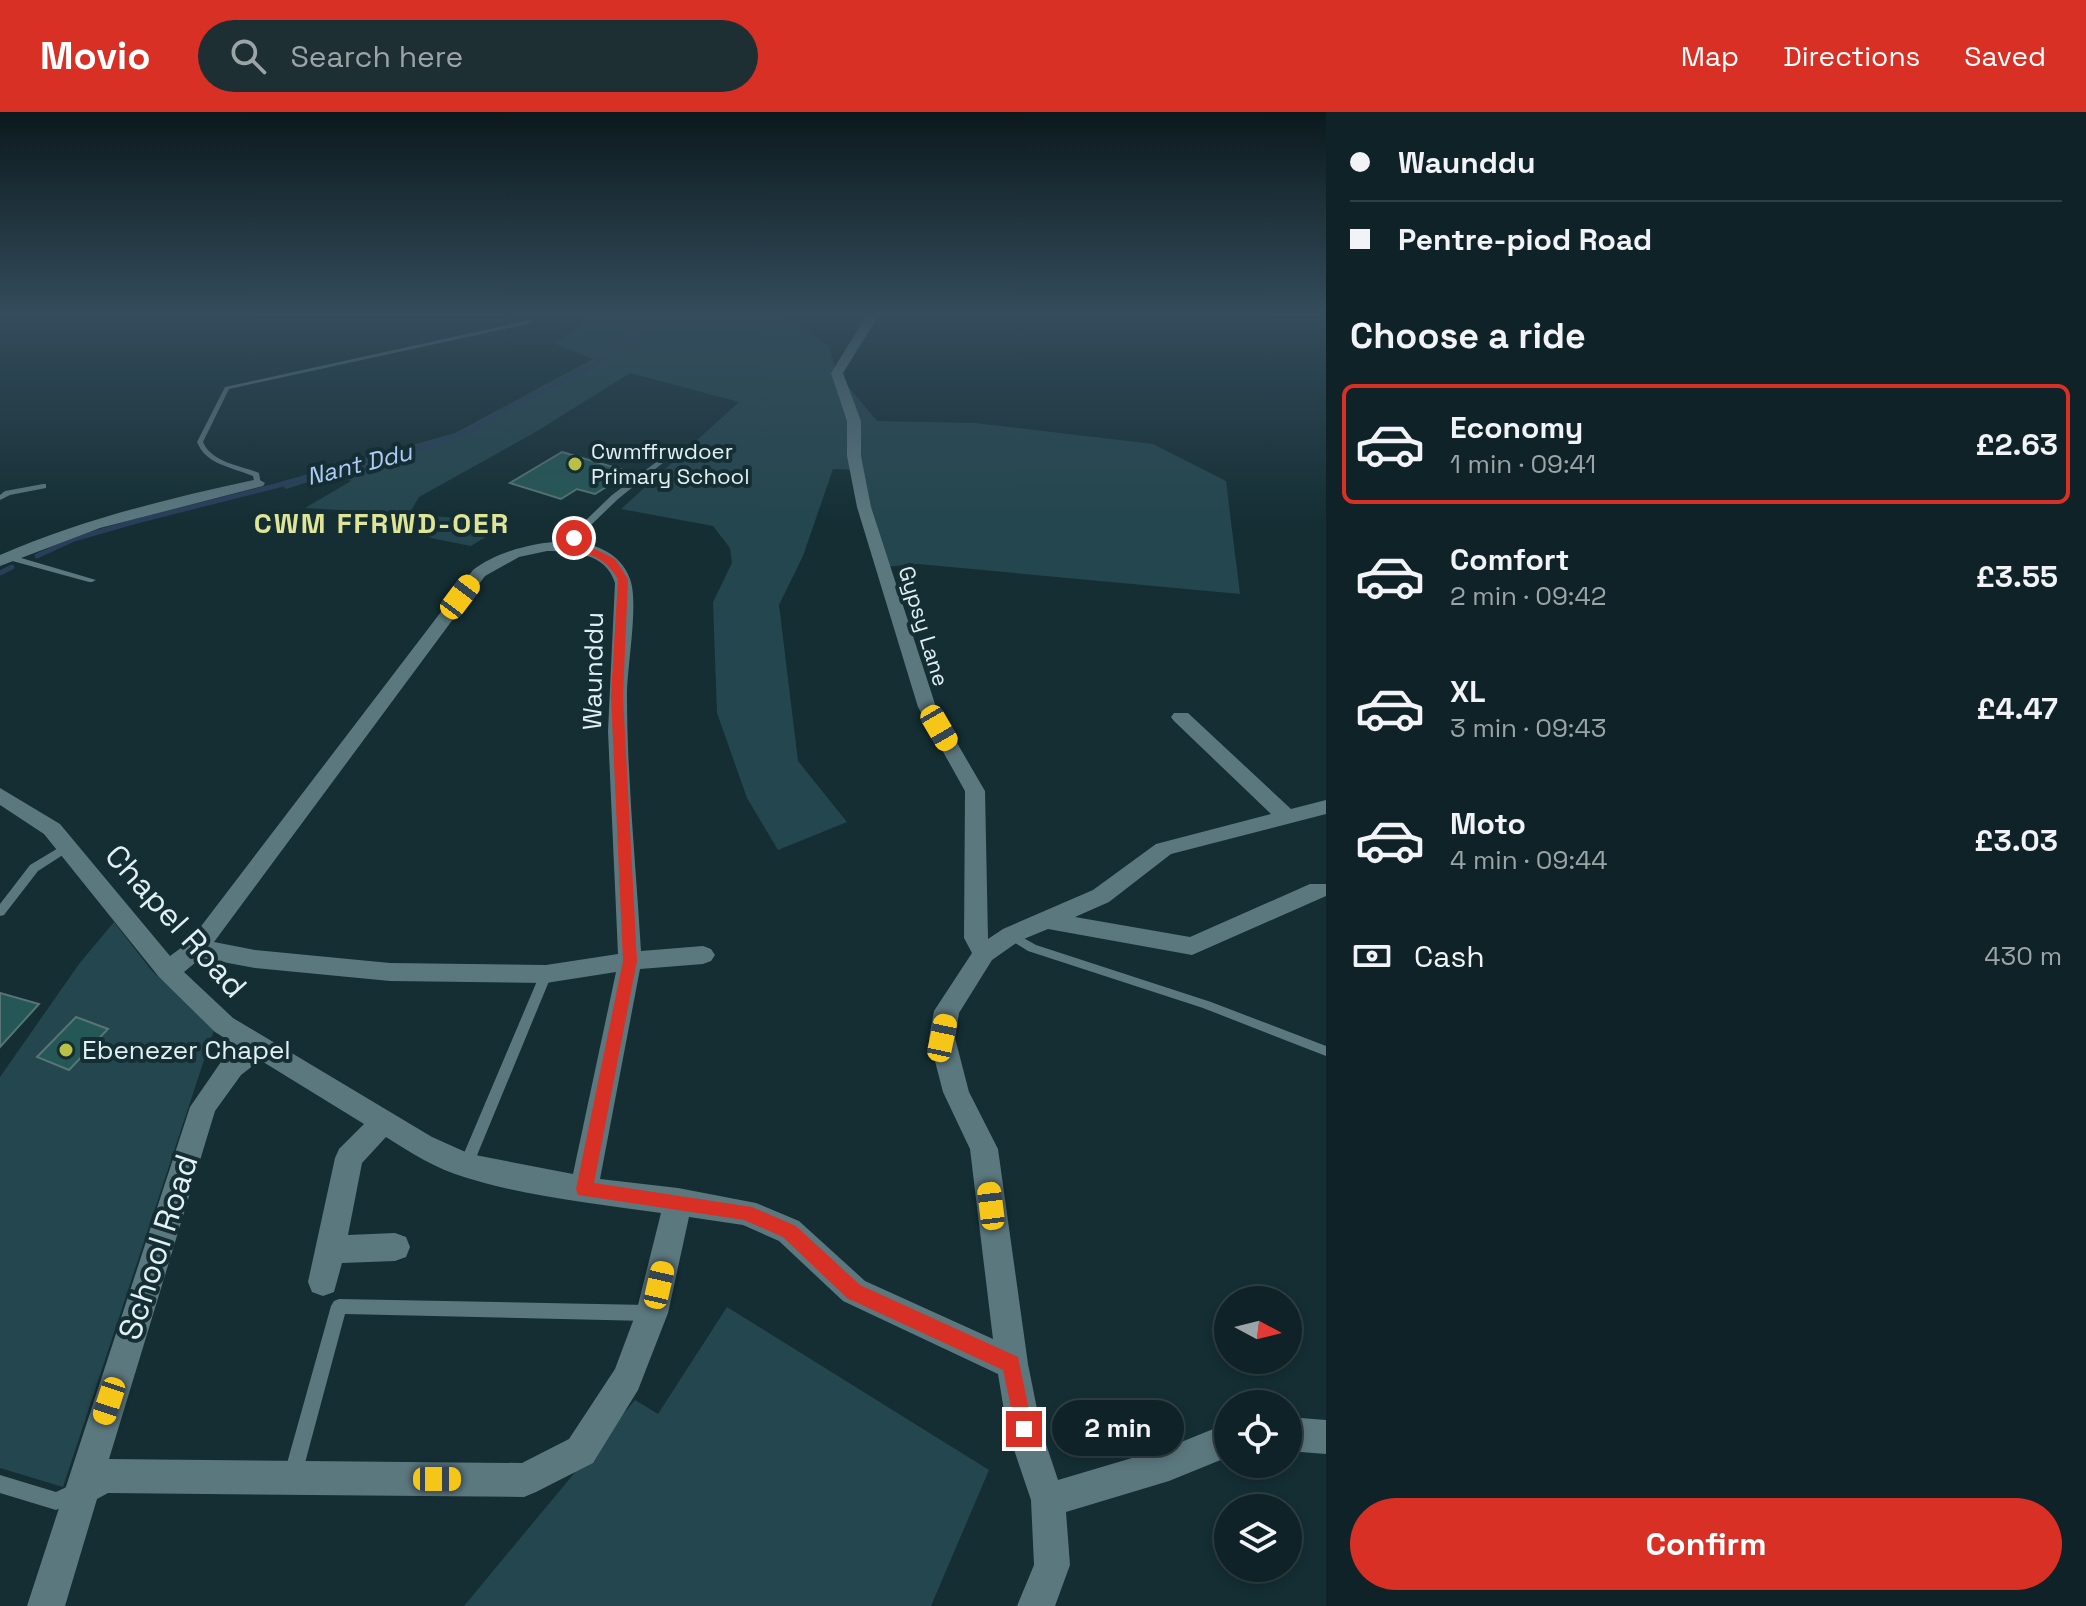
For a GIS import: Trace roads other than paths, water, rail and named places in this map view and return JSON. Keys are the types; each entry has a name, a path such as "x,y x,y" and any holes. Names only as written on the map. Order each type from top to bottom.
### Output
{"street":[{"name":"Gypsy Lane","path":"841,384 854,421 854,456 864,507 927,707 975,791 976,938 981,960"},
{"path":"4,559 130,512 258,483"},
{"name":"Waunddu","path":"168,971 197,948 479,573 499,559 530,549 563,547 592,551 611,561 623,579 617,696 630,961 584,1189"},
{"path":"1181,717 1285,816"},
{"name":"Chapel Road","path":"0,795 52,829 168,971 224,1025 383,1122 466,1166 584,1189 746,1212 789,1231 854,1291 1012,1364"},
{"path":"1036,1606 1052,1565 1048,1500 1024,1429 1012,1364 984,1149 956,1092 942,1038 947,1011 981,960 1011,935 1101,896 1164,849 1326,807"},
{"path":"1046,920 1192,946 1318,890"},
{"path":"197,948 255,959 390,972 546,974 630,961 703,955"},
{"name":"School Road","path":"46,1606 203,1107 232,1067 260,1045"},
{"path":"323,1282 349,1158 383,1122"},
{"path":"81,1489 105,1476 524,1480 581,1451 627,1379 652,1313 678,1201"},
{"path":"329,1250 395,1247"},
{"path":"1302,1435 1326,1437"},
{"path":"1048,1500 1169,1464 1214,1446"}],"lane":[{"path":"247,384 227,388 200,442 201,448 209,456 256,475 258,483"},
{"path":"563,547 615,497 660,462 612,449"},
{"path":"0,498 8,493 43,486"},
{"path":"4,559 92,580"},
{"path":"0,912 34,868 65,848"},
{"path":"1011,935 1032,948 1207,1005 1326,1051"},
{"path":"466,1166 546,974"},
{"path":"292,1478 339,1306 652,1313"},
{"path":"0,1484 56,1501 81,1489"}],"waterway":[{"name":"Nant Ddu","path":"358,465 416,450 472,430 557,384"},
{"name":"Nant Ddu","path":"37,556 74,539 133,522 366,463"},
{"name":"Nant Ddu","path":"0,573 12,567"}],"place":[{"name":"Cwmffrwdoer Primary School","path":"575,464"},
{"name":"Ebenezer Chapel","path":"66,1050"}],"district":[{"name":"CWM FFRWD-OER","path":"382,523"}]}
